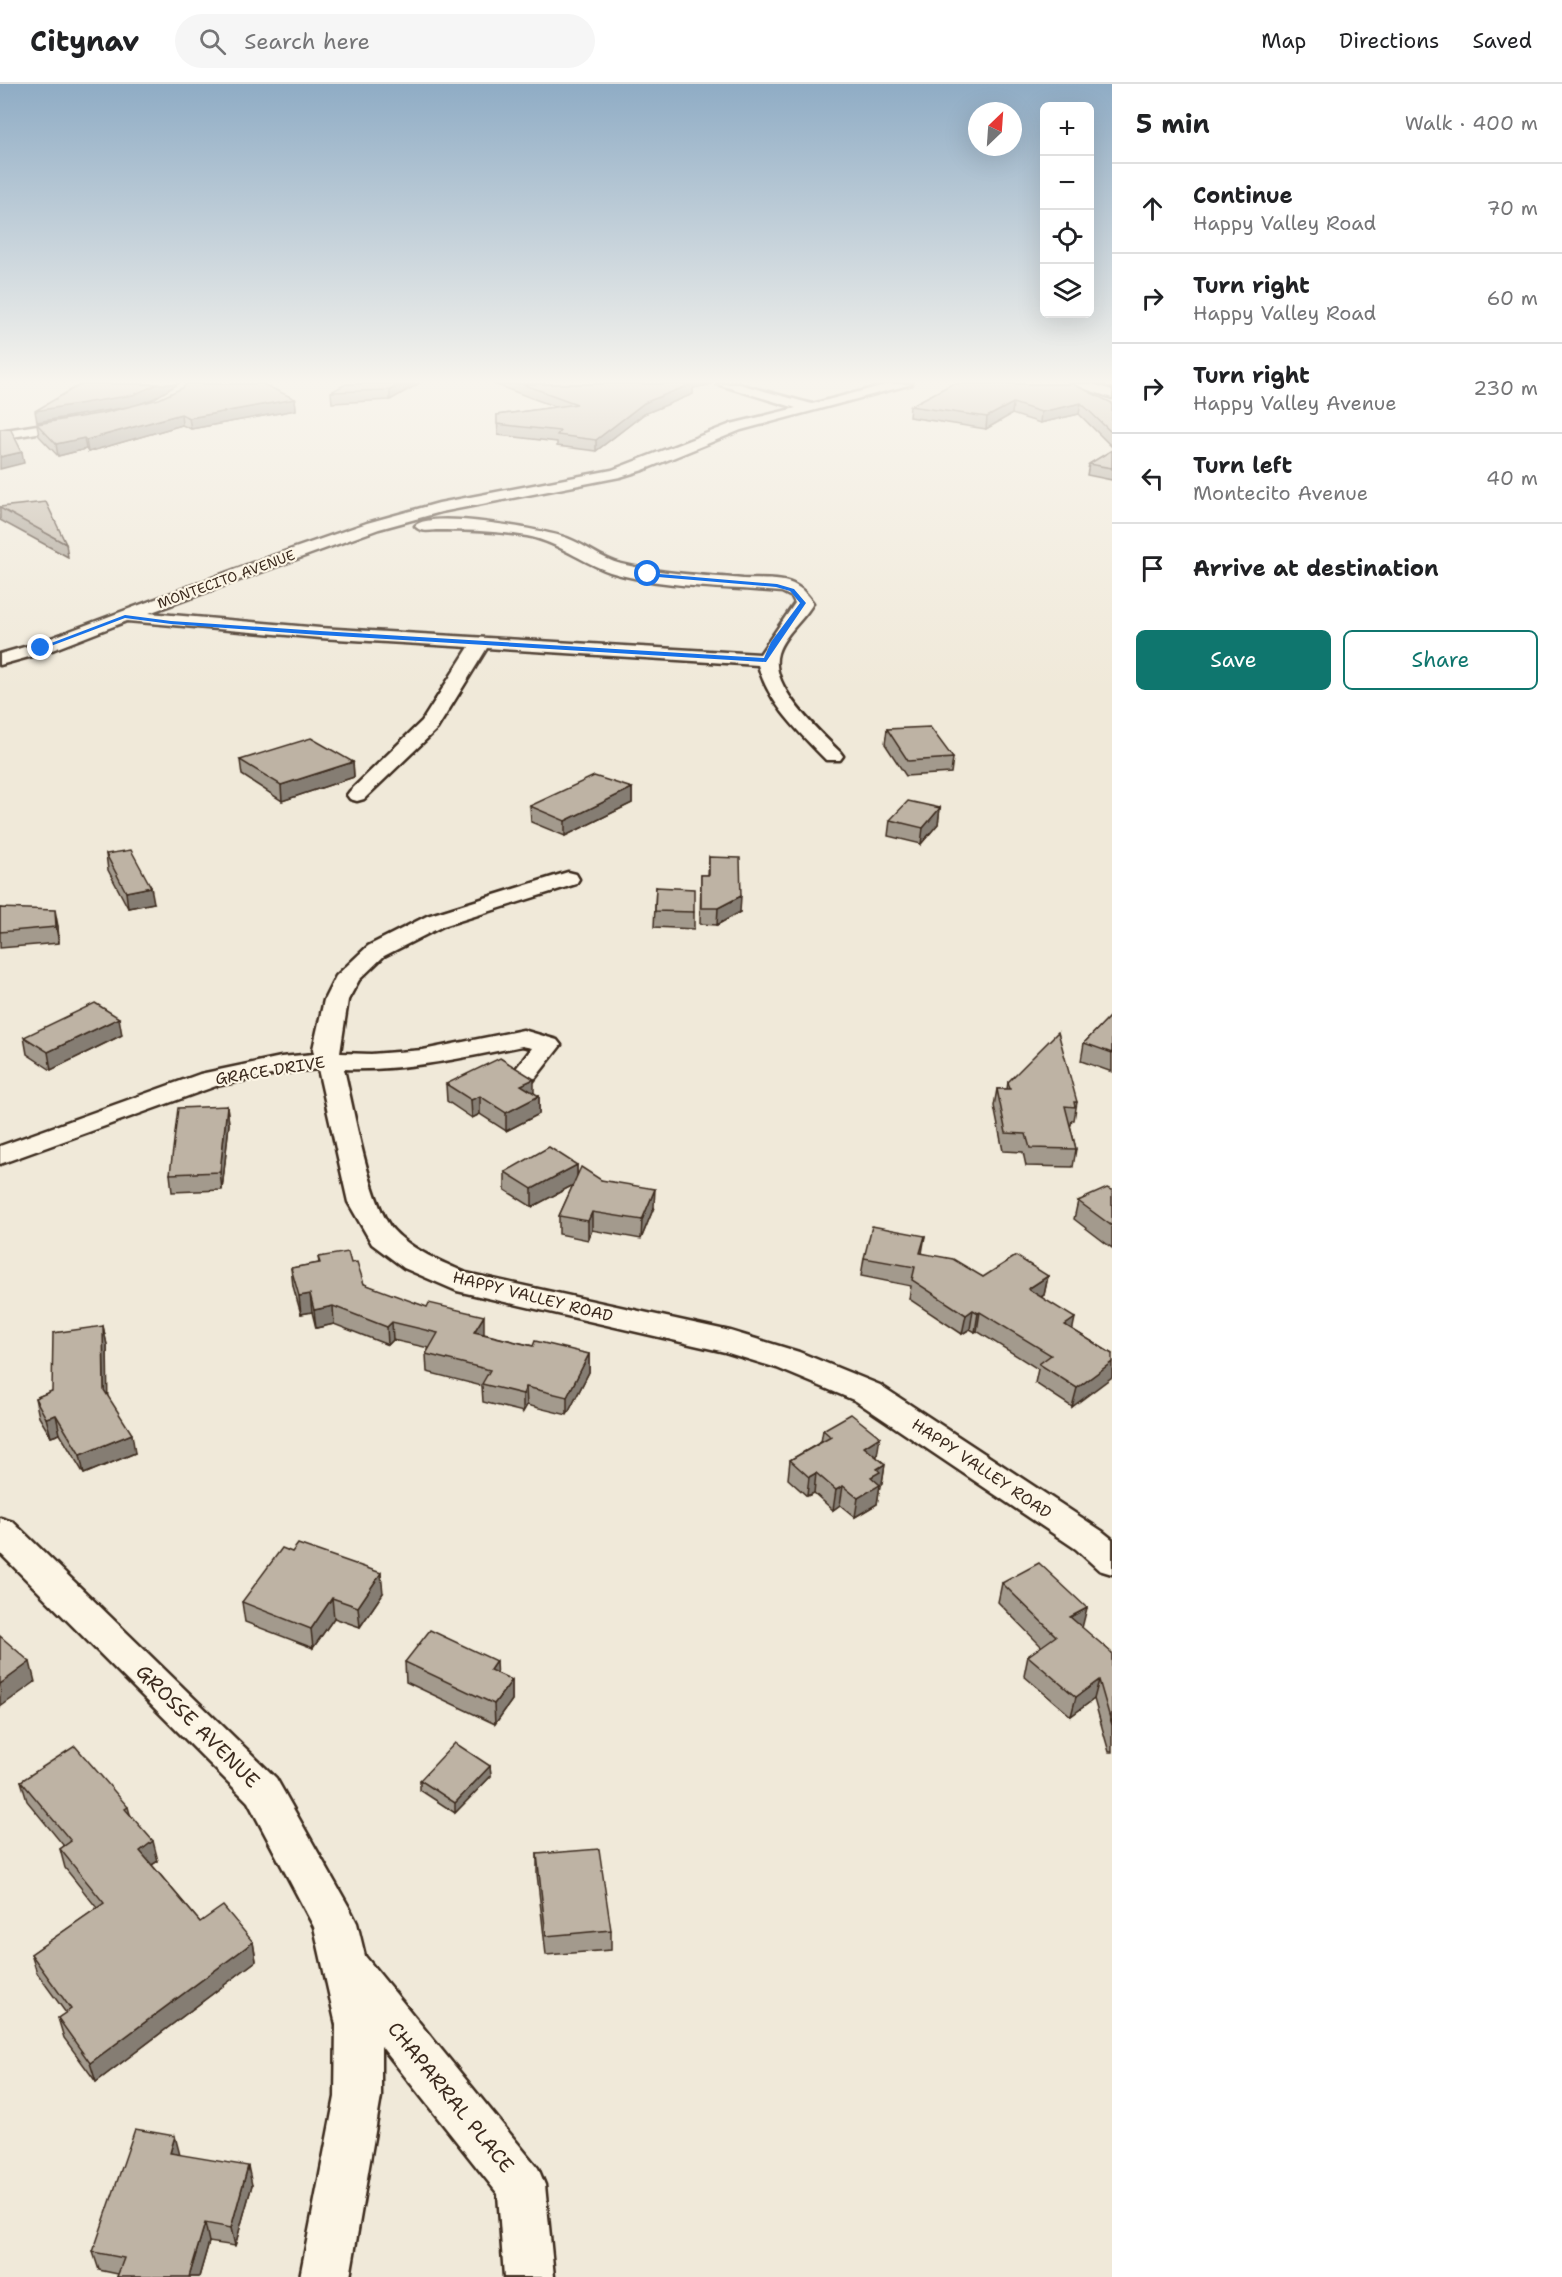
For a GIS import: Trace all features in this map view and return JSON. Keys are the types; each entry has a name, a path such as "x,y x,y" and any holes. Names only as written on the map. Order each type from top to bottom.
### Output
{"street":[{"name":"MONTECITO AVENUE","path":"0,660 373,526 439,508 559,486"},
{"path":"373,526 408,527 453,524 514,529 554,538 592,559 633,572 681,579 786,587 798,594 804,603 774,642 766,660 770,675 794,715 833,756"},
{"path":"125,616 183,623 766,660"},
{"path":"357,795 430,724 481,643"},
{"name":"HAPPY VALLEY ROAD","path":"568,879 484,904 462,915 435,921 376,951 348,976 336,1000 327,1049 362,1202 382,1237 415,1261 457,1281 730,1342 788,1360 868,1393 1089,1540 1112,1560"},
{"name":"GRACE DRIVE","path":"0,1156 209,1080 281,1065 329,1060 371,1062 423,1058 523,1038 548,1045 524,1075"},
{"name":"GROSSE AVENUE","path":"0,1531 262,1790 334,1923 359,2025 358,2097 325,2277"},
{"name":"CHAPARRAL PLACE","path":"345,1964 521,2185 529,2277"}],"building":[{"path":"46,502 66,544 0,508"},
{"path":"930,727 953,758 908,761 887,729"},
{"path":"311,738 353,762 281,785 240,760"},
{"path":"594,776 632,788 565,821 530,806"},
{"path":"908,801 940,808 923,828 890,820"},
{"path":"131,850 151,887 126,892 106,854"},
{"path":"709,857 740,858 741,896 718,908 701,908 701,875 709,875"},
{"path":"656,887 694,889 694,912 655,911"},
{"path":"0,908 55,910 56,927 0,932"},
{"path":"95,1003 119,1018 48,1052 24,1037"},
{"path":"1112,1014 1112,1053 1084,1043"},
{"path":"1058,1032 1077,1102 1074,1102 1075,1107 1065,1106 1076,1149 1030,1148 1026,1134 1006,1133 997,1089 1010,1089 1008,1082"},
{"path":"500,1058 534,1079 521,1085 539,1096 506,1113 480,1096 471,1100 446,1084"},
{"path":"227,1106 220,1172 170,1174 178,1108"},
{"path":"549,1147 577,1165 532,1189 505,1172"},
{"path":"581,1167 601,1180 655,1189 642,1220 592,1212 588,1221 559,1216"},
{"path":"1107,1188 1112,1190 1112,1226 1078,1201"},
{"path":"872,1226 925,1236 920,1253 953,1259 983,1277 1016,1256 1048,1276 1028,1289 1075,1318 1065,1325 1112,1354 1112,1362 1077,1388 1039,1364 1051,1355 980,1312 973,1310 966,1315 912,1280 915,1267 864,1258"},
{"path":"348,1252 351,1263 357,1262 364,1284 427,1307 429,1303 484,1316 474,1332 533,1346 535,1341 589,1354 567,1397 526,1387 523,1394 482,1384 490,1370 426,1354 438,1333 392,1322 387,1327 333,1306 314,1310 310,1294 299,1296 291,1268 320,1263 318,1257"},
{"path":"103,1326 104,1390 132,1434 80,1455 56,1415 46,1418 35,1398 52,1391 53,1333"},
{"path":"851,1414 880,1437 864,1447 885,1464 877,1469 880,1472 871,1477 880,1485 858,1498 843,1486 836,1490 816,1473 809,1477 790,1460 831,1437 823,1430"},
{"path":"298,1544 381,1573 358,1607 332,1598 311,1629 242,1602 282,1548 292,1552"},
{"path":"1039,1563 1087,1608 1070,1617 1112,1653 1112,1725 1099,1680 1076,1697 1028,1656 1056,1636 1002,1583"},
{"path":"430,1630 496,1661 490,1670 512,1680 494,1704 405,1662"},
{"path":"0,1636 30,1662 0,1684"},
{"path":"455,1743 490,1766 455,1803 420,1780"},
{"path":"75,1746 128,1807 125,1809 153,1841 140,1851 200,1922 223,1906 253,1942 90,2063 58,2018 71,2009 31,1954 104,1903 60,1849 71,1841 21,1781"},
{"path":"599,1849 611,1930 546,1936 537,1854"},
{"path":"135,2129 175,2136 170,2153 248,2166 231,2228 205,2223 189,2277 117,2277 124,2258 93,2252"}],"route":[{"path":"41,648 125,616 155,621 320,633 766,660 774,642 804,603 802,598 792,590 777,585 690,580 648,574"}]}
